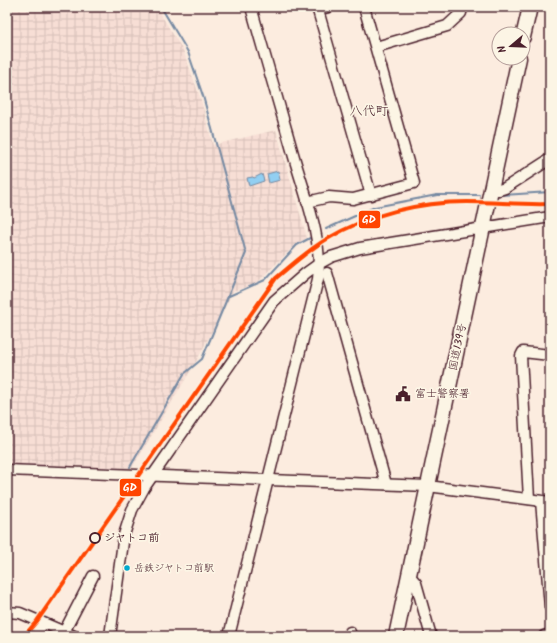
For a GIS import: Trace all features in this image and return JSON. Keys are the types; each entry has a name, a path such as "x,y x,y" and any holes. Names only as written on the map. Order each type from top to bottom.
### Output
{"highway":[{"path":"526,26 530,7"},
{"name":"国道139号","path":"396,636 516,66"}],"street":[{"path":"229,636 277,438 318,279 320,264 319,245 250,7"},
{"path":"328,7 317,8 371,195"},
{"path":"307,202 329,197 353,199 414,183 364,7"},
{"path":"376,47 447,26 461,13 462,7"},
{"path":"491,190 500,190 505,188 550,159"},
{"path":"110,636 124,535 132,510 144,488 274,301 306,273 331,257 360,248 550,217"},
{"path":"327,273 386,484"},
{"path":"529,499 521,356 523,352 550,355"},
{"path":"7,470 428,486 545,502 550,607"},
{"path":"408,574 416,583 431,636"},
{"path":"64,632 93,576"},
{"path":"7,612 20,613 42,624 74,636"},
{"path":"36,636 42,624"},
{"path":"544,636 550,634"}],"shaded area":[{"path":"7,7 156,7 183,50 201,100 213,145 276,130 307,238 295,245 256,284 233,291 197,360 132,468 7,464"}],"water":[{"path":"278,171 280,180 269,183 267,174"},
{"path":"262,174 264,181 249,186 247,178 254,178"}],"waterway":[{"path":"130,467 184,374 202,359 246,253 203,96 188,52 161,7"},
{"path":"501,195 550,192"},
{"path":"326,229 375,207 437,195 479,195"},
{"path":"229,296 265,280 297,245 310,238"}],"transit line":[{"name":"GD","path":"24,636 37,621 276,278 307,252 343,230 377,216 413,207 431,204 477,202 550,204"}],"place":[{"name":"富士警察署","path":"403,394"},
{"name":"ジヤトコ前","path":"95,538"},
{"name":"岳鉄ジヤトコ前駅","path":"127,568"}],"district":[{"name":"八代町","path":"369,111"}]}
